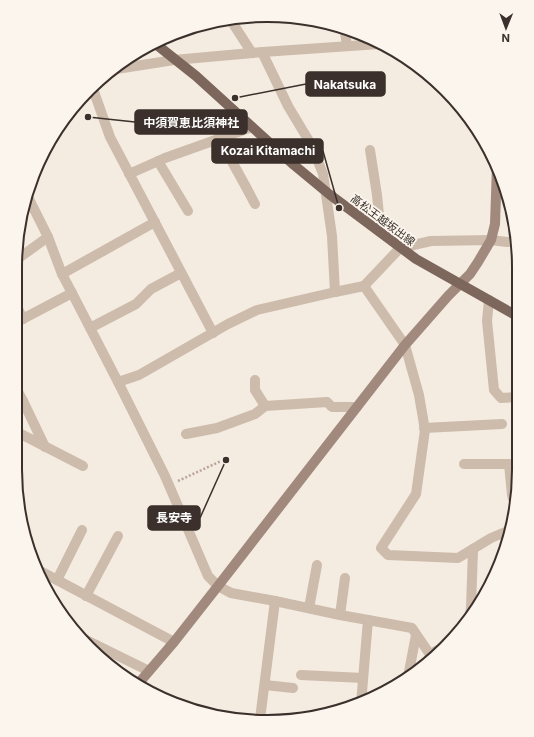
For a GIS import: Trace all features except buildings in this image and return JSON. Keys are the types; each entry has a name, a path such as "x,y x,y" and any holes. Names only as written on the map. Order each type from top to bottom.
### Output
{"main road":[{"name":"高松王越坂出線","path":"160,47 174,60 196,76 294,165 325,191 400,248 416,259 512,313"}],"street":[{"path":"234,24 257,52 312,146 323,174 332,236 335,292"},
{"path":"345,35 347,46"},
{"path":"127,66 257,52 369,45"},
{"path":"95,93 110,137 213,333"},
{"path":"129,174 158,161 252,127"},
{"path":"219,138 255,204"},
{"path":"370,150 378,194 378,230"},
{"path":"158,161 188,211"},
{"path":"141,680 174,642 405,345 448,296 470,274 491,240 495,224 496,182"},
{"path":"31,202 48,237 62,274 165,476 208,576 218,586 231,594 276,601 340,615 412,628 430,652"},
{"path":"62,274 155,222"},
{"path":"23,255 48,237"},
{"path":"118,382 139,375 257,310 364,286 400,248 431,241 491,240 510,242"},
{"path":"90,328 136,304 151,289 181,273"},
{"path":"364,286 405,345 419,395 424,428 416,494 381,548 388,554 458,558 491,538 504,532"},
{"path":"22,319 72,293"},
{"path":"489,300 487,321 494,390 501,398 512,397"},
{"path":"255,380 255,390 265,406"},
{"path":"22,398 45,447"},
{"path":"186,434 217,428 255,414 265,406 327,402 332,407 357,407"},
{"path":"424,428 502,424"},
{"path":"22,434 83,466"},
{"path":"464,464 509,464 511,485"},
{"path":"57,580 82,530"},
{"path":"86,596 118,536"},
{"path":"472,604 473,549"},
{"path":"309,608 317,564"},
{"path":"45,574 174,642"},
{"path":"340,615 345,578"},
{"path":"261,715 276,601"},
{"path":"362,696 368,620"},
{"path":"410,669 416,635"},
{"path":"96,645 149,671"},
{"path":"301,676 363,678"},
{"path":"264,685 293,688"}],"path":[{"path":"168,485 221,461"}],"place":[{"name":"Nakatsuka","path":"235,98"},
{"name":"中須賀恵比須神社","path":"88,117"},
{"name":"Kozai Kitamachi","path":"339,208"},
{"name":"長安寺","path":"226,460"}]}
